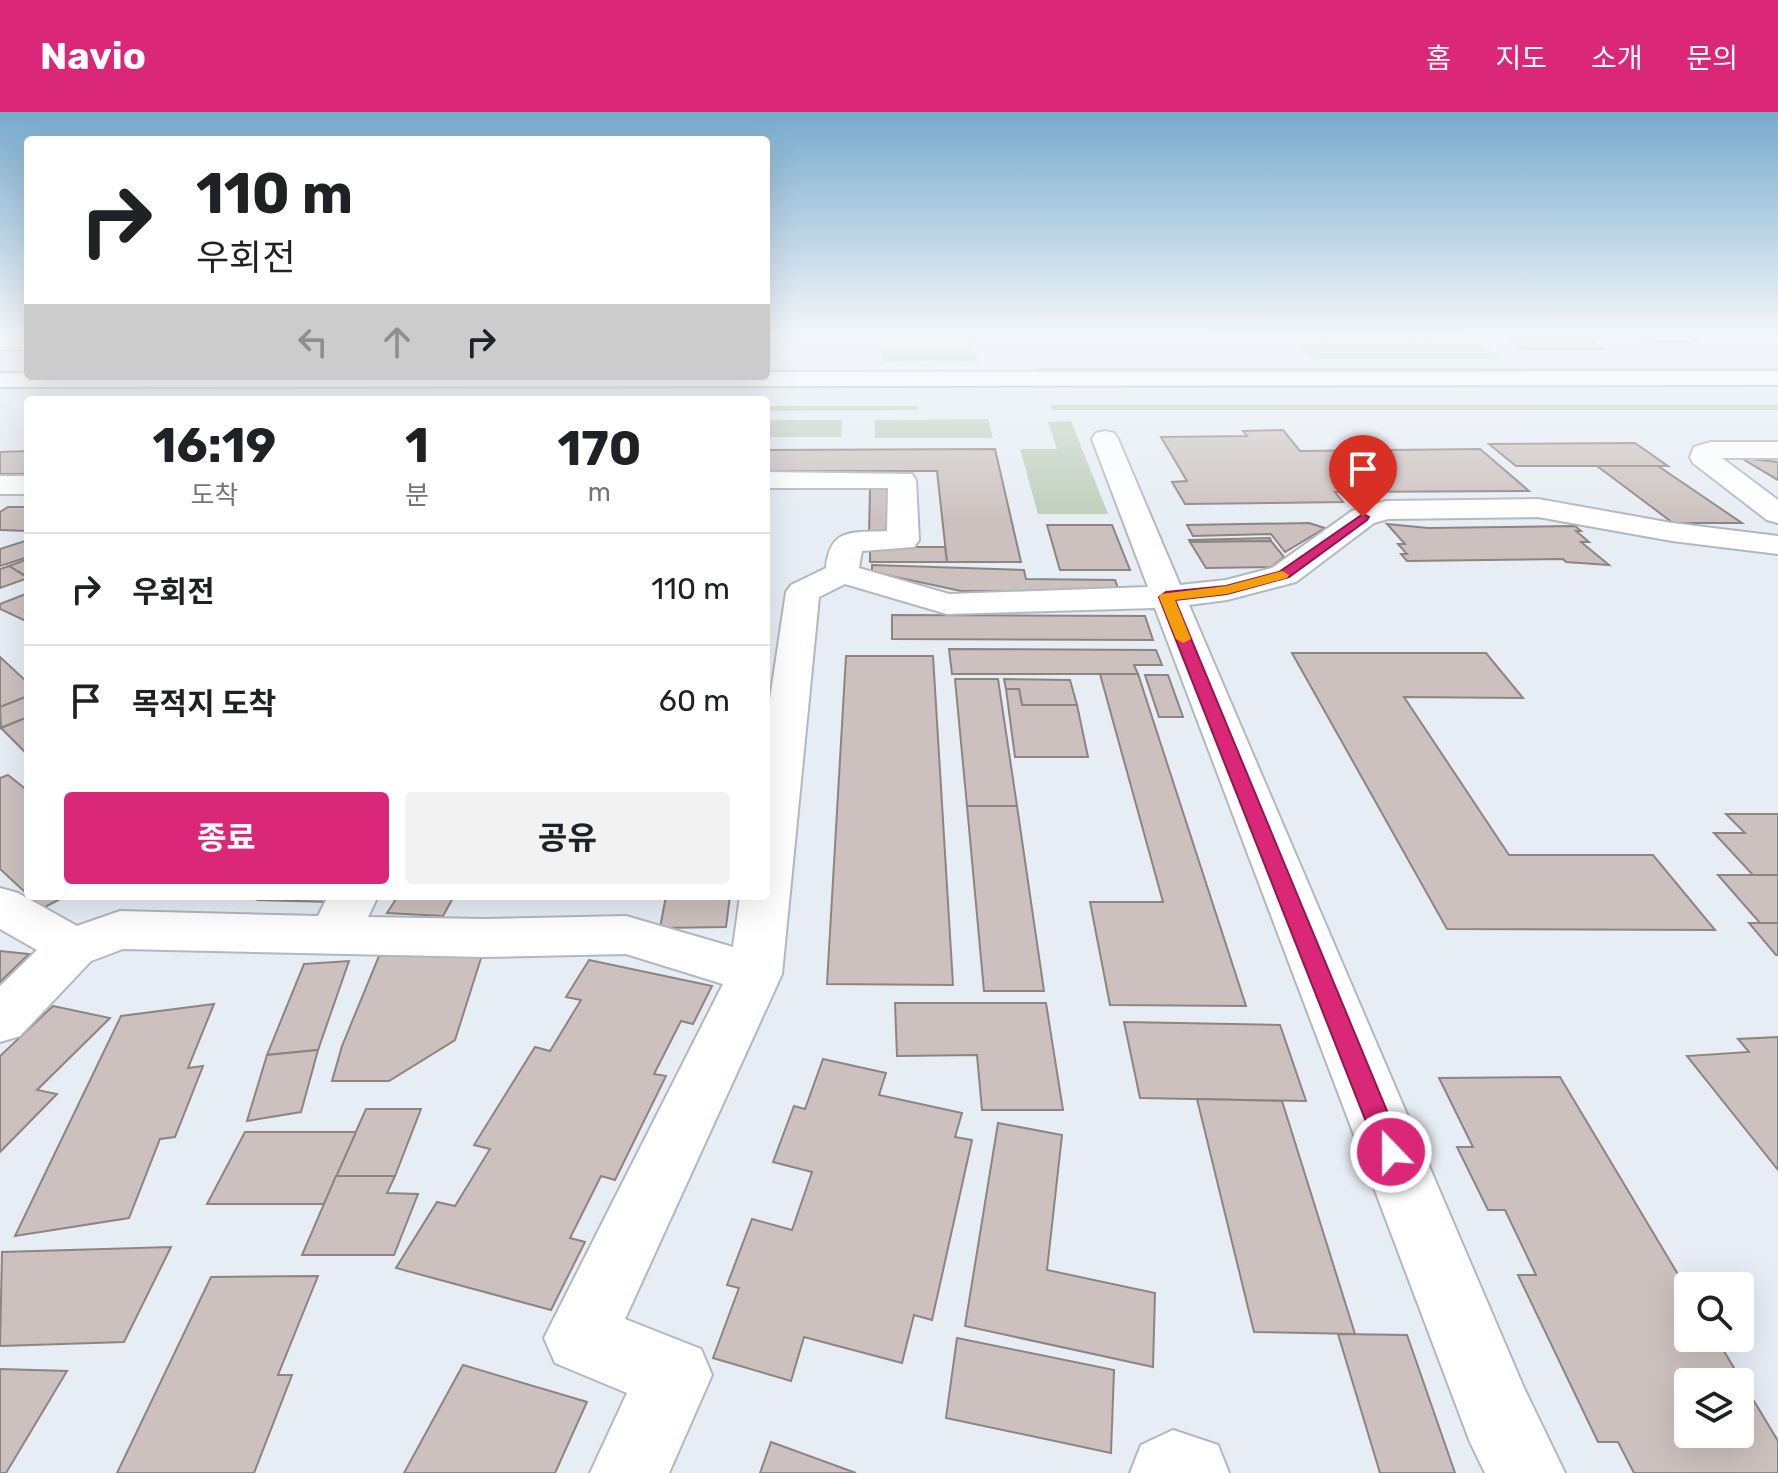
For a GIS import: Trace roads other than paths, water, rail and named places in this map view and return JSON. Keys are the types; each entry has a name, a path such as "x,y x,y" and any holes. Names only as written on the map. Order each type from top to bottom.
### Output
{"street":[{"path":"770,399 1778,397"},
{"path":"0,401 24,401"},
{"path":"1105,439 1497,1415 1526,1473"},
{"path":"1778,450 1711,450 1703,453 1703,457 1778,514"},
{"path":"770,480 902,480 903,540 856,542 844,548 842,573"},
{"path":"0,485 24,485"},
{"path":"770,856 803,592 842,573 947,604 1166,597 1227,590 1284,575 1363,517 1386,510 1538,508 1672,532 1778,545"},
{"path":"629,1473 675,1375 580,1338 755,974 764,900"},
{"path":"0,906 112,924 343,916 484,938 626,935 755,974"},
{"path":"0,1020 112,924"},
{"path":"1169,1473 1173,1469 1190,1473"}]}
